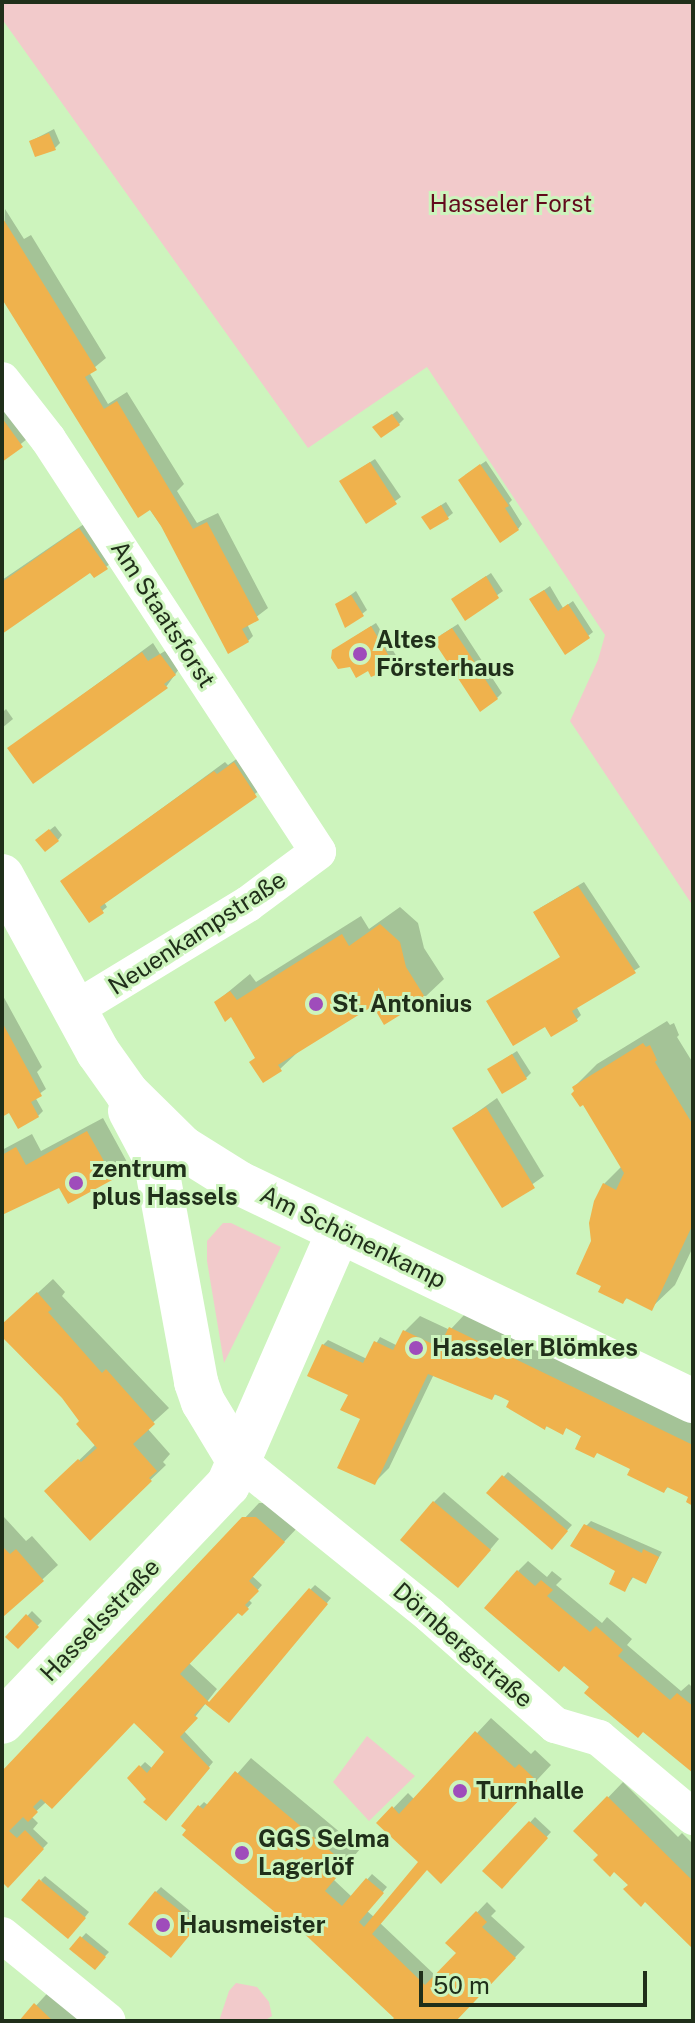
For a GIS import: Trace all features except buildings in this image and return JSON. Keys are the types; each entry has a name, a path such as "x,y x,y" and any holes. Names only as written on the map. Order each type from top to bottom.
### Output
{"street":[{"name":"Am Staatsforst","path":"2,380 48,439 318,852"},
{"name":"Neuenkampstraße","path":"74,1010 235,912 318,852"},
{"name":"Am Schönenkamp","path":"2,876 98,1052 127,1093 183,1148 239,1183 693,1401"},
{"path":"127,1093 131,1115 145,1134 155,1158 196,1382 203,1402 238,1460"},
{"path":"167,1235 181,1207 193,1197 216,1185 239,1183"},
{"name":"Hasselsstraße","path":"2,1722 228,1485 339,1231"},
{"path":"203,1402 258,1412"},
{"path":"199,1518 207,1447 203,1402"},
{"name":"Dörnbergstraße","path":"238,1460 430,1615 555,1725 599,1738 693,1817"},
{"path":"2,1935 108,2021"}],"green space":[{"name":"Hasseler Forst","path":"2,2 693,2 693,906 570,721 598,660 605,635 427,367 308,448 2,19"},
{"path":"223,1223 231,1223 281,1247 224,1363 207,1261 207,1241"},
{"path":"367,1736 415,1776 369,1821 333,1782"},
{"path":"236,1983 257,1987 269,2002 272,2016 264,2021 219,2021 229,1991"}],"place":[{"name":"Altes Försterhaus","path":"360,654"},
{"name":"St. Antonius","path":"316,1004"},
{"name":"zentrum plus Hassels","path":"76,1183"},
{"name":"Hasseler Blömkes","path":"416,1348"},
{"name":"Turnhalle","path":"460,1791"},
{"name":"GGS Selma Lagerlöf","path":"242,1853"},
{"name":"Hausmeister","path":"163,1925"}]}
